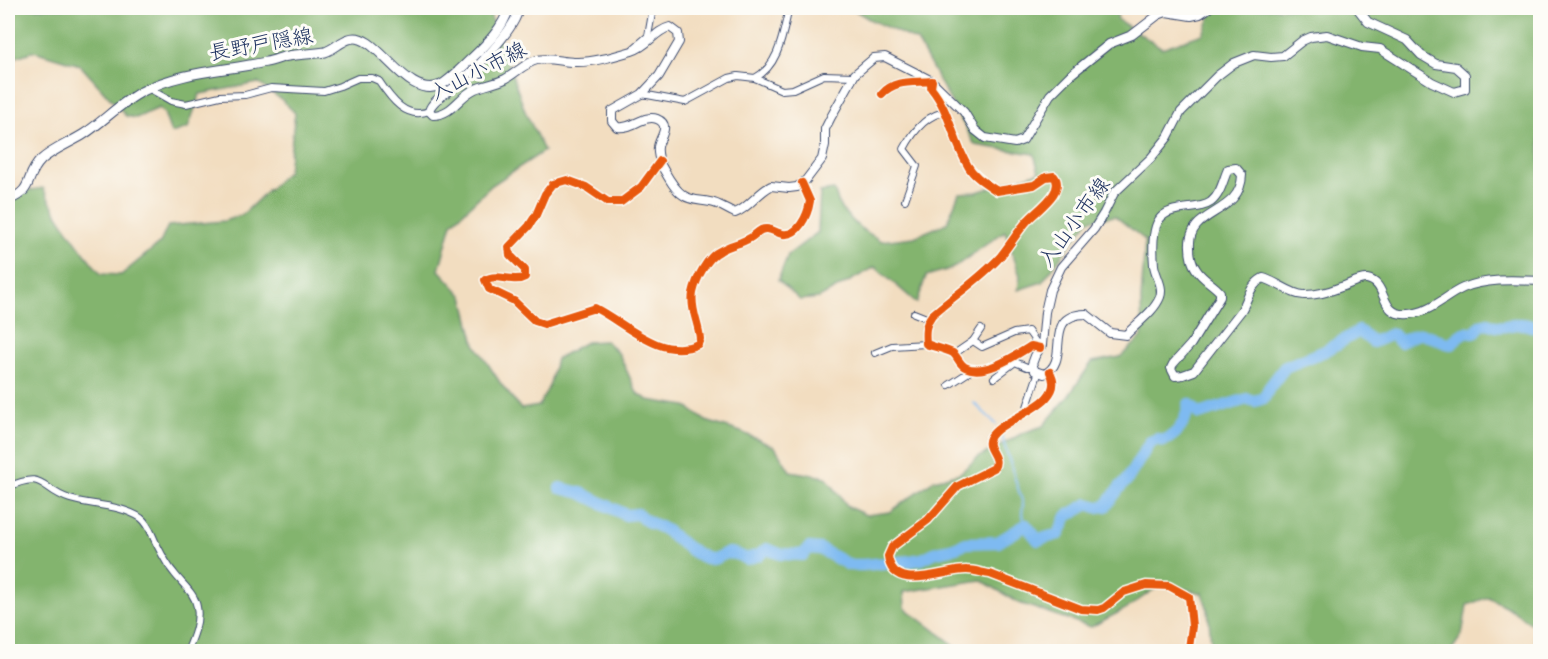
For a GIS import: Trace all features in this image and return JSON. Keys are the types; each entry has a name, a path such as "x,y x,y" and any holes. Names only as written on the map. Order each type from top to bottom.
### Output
{"main road":[{"name":"長野戸隠線","path":"8,200 24,191 37,165 46,156 83,134 148,88 178,77 326,51 349,39 356,38 370,45 409,80 424,87 435,87 448,80 479,52 495,33 509,8"},
{"name":"入山小市線","path":"519,8 514,23 504,37 458,85 431,105 429,111 433,115 439,115 454,107 465,94 506,78 538,59 575,62 634,50 647,44 661,29 670,27 678,33 679,42 666,64 642,94 612,111 612,121 617,127 622,128 647,118 656,118 661,121 664,125 664,132 658,143 660,161"},
{"path":"660,161 672,183 684,197 715,203 735,213 742,211 756,196 771,186 797,187 822,159 825,129 853,76 864,65 879,57 885,57 932,81 964,112 975,130 985,138 1015,143 1023,140 1050,95 1069,76 1109,44 1132,35 1168,10 1191,16 1200,14 1209,8"},
{"name":"入山小市線","path":"1036,370 1035,356 1040,348 1050,290 1061,267 1094,229 1114,193 1151,158 1168,137 1181,112 1203,89 1234,63 1254,55 1283,56 1302,41 1327,35 1362,47 1380,49 1454,93 1465,89 1465,75 1456,67 1436,64 1421,55 1407,40 1368,22 1357,8"},
{"path":"1036,370 1044,374 1050,372 1056,363 1061,325 1066,319 1086,314 1110,333 1126,335 1151,310 1161,295 1160,282 1154,266 1154,231 1160,218 1174,211 1211,202 1219,192 1228,169 1232,168 1236,168 1242,175 1239,189 1233,200 1197,223 1189,239 1194,267 1220,292 1220,297 1191,344 1173,364 1171,368 1175,376 1194,370 1240,311 1246,302 1250,288 1263,278 1304,296 1331,290 1365,278 1377,285 1389,308 1397,314 1412,314 1430,308 1463,288 1489,281 1540,281"}],"street":[{"path":"634,50 634,47 648,36 653,8"},
{"path":"755,78 764,73 773,62 789,8"},
{"path":"642,94 685,102 729,78 738,76 755,78 778,89 787,90 824,75 853,76"},
{"path":"148,88 171,101 186,104 220,96 245,95 272,88 324,90 358,78 365,78 379,81 393,100 408,111 422,114 429,111"},
{"path":"882,94 887,88 895,85 915,81 932,81 931,88 942,101 968,167 996,191 1034,185 1046,177 1054,176 1058,181 1058,187 1053,195 1027,220 999,258 929,318 925,330 926,344"},
{"path":"904,200 917,166 904,149 908,141 930,116 946,112"},
{"path":"660,161 645,182 621,202 608,202 586,187 571,181 564,180 553,184 544,194 533,221 509,247 510,255 525,270 525,276 517,280 499,276 489,277 485,280 486,285 492,291 514,301 537,323 544,324 595,308 635,334 658,343 674,349 694,346 699,342 699,334 693,296 699,278 709,261 720,250 750,239 761,230 788,234 796,229 804,222 810,201 802,183"},
{"path":"914,313 929,318"},
{"path":"954,354 973,341 981,329"},
{"path":"973,341 982,347 1014,333 1028,331 1040,348"},
{"path":"875,352 892,346 926,344 954,354 962,366 972,370"},
{"path":"949,385 972,370 986,368 1017,356 1031,346 1040,348"},
{"path":"994,378 1015,362 1036,370 1025,414"},
{"path":"1050,372 1055,382 1053,391 1025,414 997,430 990,438 989,446 996,456 997,463 994,468 958,486 928,520 892,547 888,556 894,571 901,575 920,578 966,570 990,574 1081,609 1091,610 1104,608 1124,592 1133,588 1146,585 1169,586 1189,597 1191,626 1189,648 1191,651"},
{"path":"8,487 36,479 60,495 126,510 144,521 172,571 195,598 198,613 194,636 188,651"}],"green space":[{"path":"8,8 492,8 490,14 525,111 544,151 492,185 452,223 439,270 463,296 475,344 501,384 521,409 539,406 550,384 556,359 586,342 606,341 619,354 637,393 648,400 686,406 706,421 741,432 775,447 790,471 826,477 848,507 866,515 890,512 934,480 960,473 977,458 1023,433 1043,426 1068,397 1092,362 1120,357 1142,337 1141,300 1145,240 1115,216 1089,220 1042,282 1018,290 1020,276 1005,231 953,268 926,276 917,303 875,267 819,298 800,300 778,280 788,255 818,232 820,192 834,190 841,209 860,228 881,241 914,237 947,223 959,193 977,192 1039,172 1034,154 975,145 917,41 851,8 1116,8 1118,20 1162,48 1203,34 1214,8 1540,8 1540,651 1537,651 1533,625 1488,597 1467,605 1462,635 1451,651 1212,652 1208,610 1202,593 1162,584 1127,608 1091,627 1019,603 981,580 904,592 905,608 962,651 8,651 8,194 43,188 69,233 101,274 121,275 160,243 168,226 224,221 242,215 288,171 295,113 282,100 258,83 200,94 188,128 171,133 164,113 159,108 136,118 126,116 80,65 34,51 16,57 8,79"}],"waterway":[{"path":"560,488 581,493 626,515 638,514 646,521 663,528 690,550 706,558 712,559 731,553 746,559 759,555 767,549 780,554 803,555 809,548 820,549 849,565 910,561 966,543 998,542 1026,525 1038,540 1059,534 1067,516 1088,504 1097,507 1106,506 1127,480 1150,442 1157,439 1163,441 1177,431 1184,422 1189,404 1199,414 1247,399 1255,401 1264,398 1285,367 1325,351 1359,331 1373,342 1392,334 1400,342 1419,334 1452,344 1461,334 1474,333 1481,325 1488,323 1502,327 1522,324 1540,328"},
{"path":"974,403 996,424"},
{"path":"1001,434 1023,504 1022,514 1026,525"}],"cycle path":[{"path":"882,94 899,84 932,81 931,88 943,106 968,166 977,177 997,191 1034,185 1046,177 1054,176 1057,182 1054,194 1028,220 992,265 932,315 926,332 926,344 953,353 963,366 973,369 999,364 1031,346 1040,348"},
{"path":"660,161 641,187 621,202 608,202 586,187 567,180 553,184 545,194 529,226 509,247 510,255 525,270 525,277 520,279 490,278 485,280 489,289 514,301 535,321 544,324 595,308 657,344 671,348 684,348 698,344 700,339 692,299 699,275 715,254 746,240 761,230 768,229 786,234 797,229 804,219 810,201 802,183"},
{"path":"1050,372 1053,383 1050,393 1042,402 1006,423 990,438 989,446 996,464 994,468 958,486 928,520 892,547 888,556 892,568 899,574 909,577 973,570 990,574 1081,609 1104,608 1124,592 1146,585 1169,586 1189,597 1192,626 1189,648 1191,652"}]}
